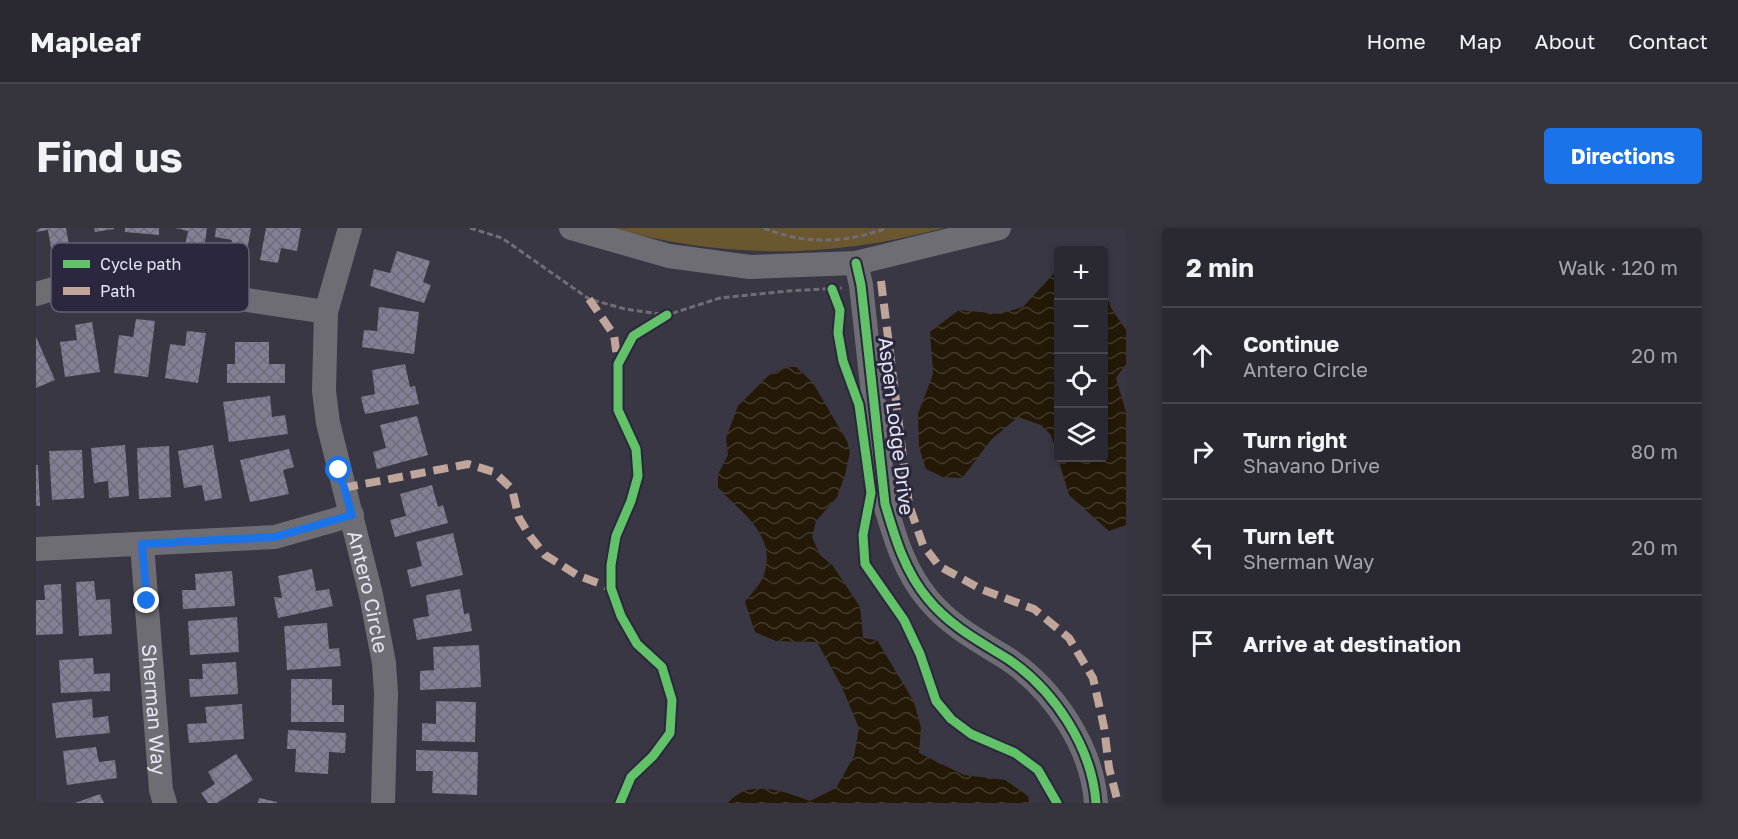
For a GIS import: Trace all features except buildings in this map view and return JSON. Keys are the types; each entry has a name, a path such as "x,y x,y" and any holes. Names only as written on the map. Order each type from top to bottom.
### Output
{"street":[{"name":"Antero Circle","path":"350,228 326,312 324,391 328,423 379,629 384,663 386,693 382,803"},
{"path":"571,228 669,256 750,267 858,274 999,228"},
{"name":"Aspen Lodge Drive","path":"858,274 885,504 908,569 927,598 951,623 1038,682 1057,705 1071,728 1085,759 1095,788 1096,803"},
{"path":"36,294 51,290"},
{"path":"249,300 326,312"},
{"path":"36,549 275,537 352,515"},
{"name":"Sherman Way","path":"142,544 161,790 165,803"}],"path":[{"path":"470,228 502,238 589,299 625,309 667,315 720,298 858,274"},
{"path":"764,228 775,233 806,239 837,240 868,235 887,228"}],"shaded area":[{"path":"611,228 944,228 859,245 818,250 778,251 737,250 696,245"}],"water":[{"path":"1054,273 1054,445 1051,435 1041,425 1018,417 991,440 962,478 943,477 926,469 919,447 918,414 933,374 930,332 959,310 1000,314 1023,307"},
{"path":"1108,300 1126,330 1126,364 1116,378 1126,412 1126,525 1109,531 1069,495 1059,462 1108,462"},
{"path":"785,367 796,367 813,383 847,441 850,452 837,497 816,521 812,537 820,555 833,566 860,607 863,638 877,640 914,702 921,728 919,753 964,775 1005,780 1028,796 1029,803 728,803 746,790 768,789 810,801 836,788 854,756 859,728 841,685 817,642 776,641 755,632 745,602 764,575 767,561 766,548 761,536 747,516 718,488 718,474 728,455 726,438 738,406 768,376"}],"marked path":[{"path":"881,281 909,505 923,545 939,566 981,589 1034,609 1069,638 1093,678 1104,727 1109,768 1118,803"},
{"path":"589,299 614,335 618,364"},
{"path":"343,488 468,464 494,472 512,489 519,518 545,555 577,575 611,588"}],"cycle path":[{"path":"856,263 861,285 885,504 902,554 913,578 937,609 965,632 1025,672 1055,703 1079,741 1093,782 1096,803"},
{"path":"832,289 840,310 838,333 843,361 859,405 871,493 863,535 865,564 904,620 920,654 936,701 951,719 971,734 1015,753 1038,770 1057,803"},
{"path":"620,803 631,777 653,756 670,733 672,700 662,667 637,644 621,616 611,588 611,565 616,536 631,501 638,476 636,449 618,410 618,364 633,336 667,315"}],"route":[{"path":"147,601 142,544 275,537 352,515 339,470"}]}
